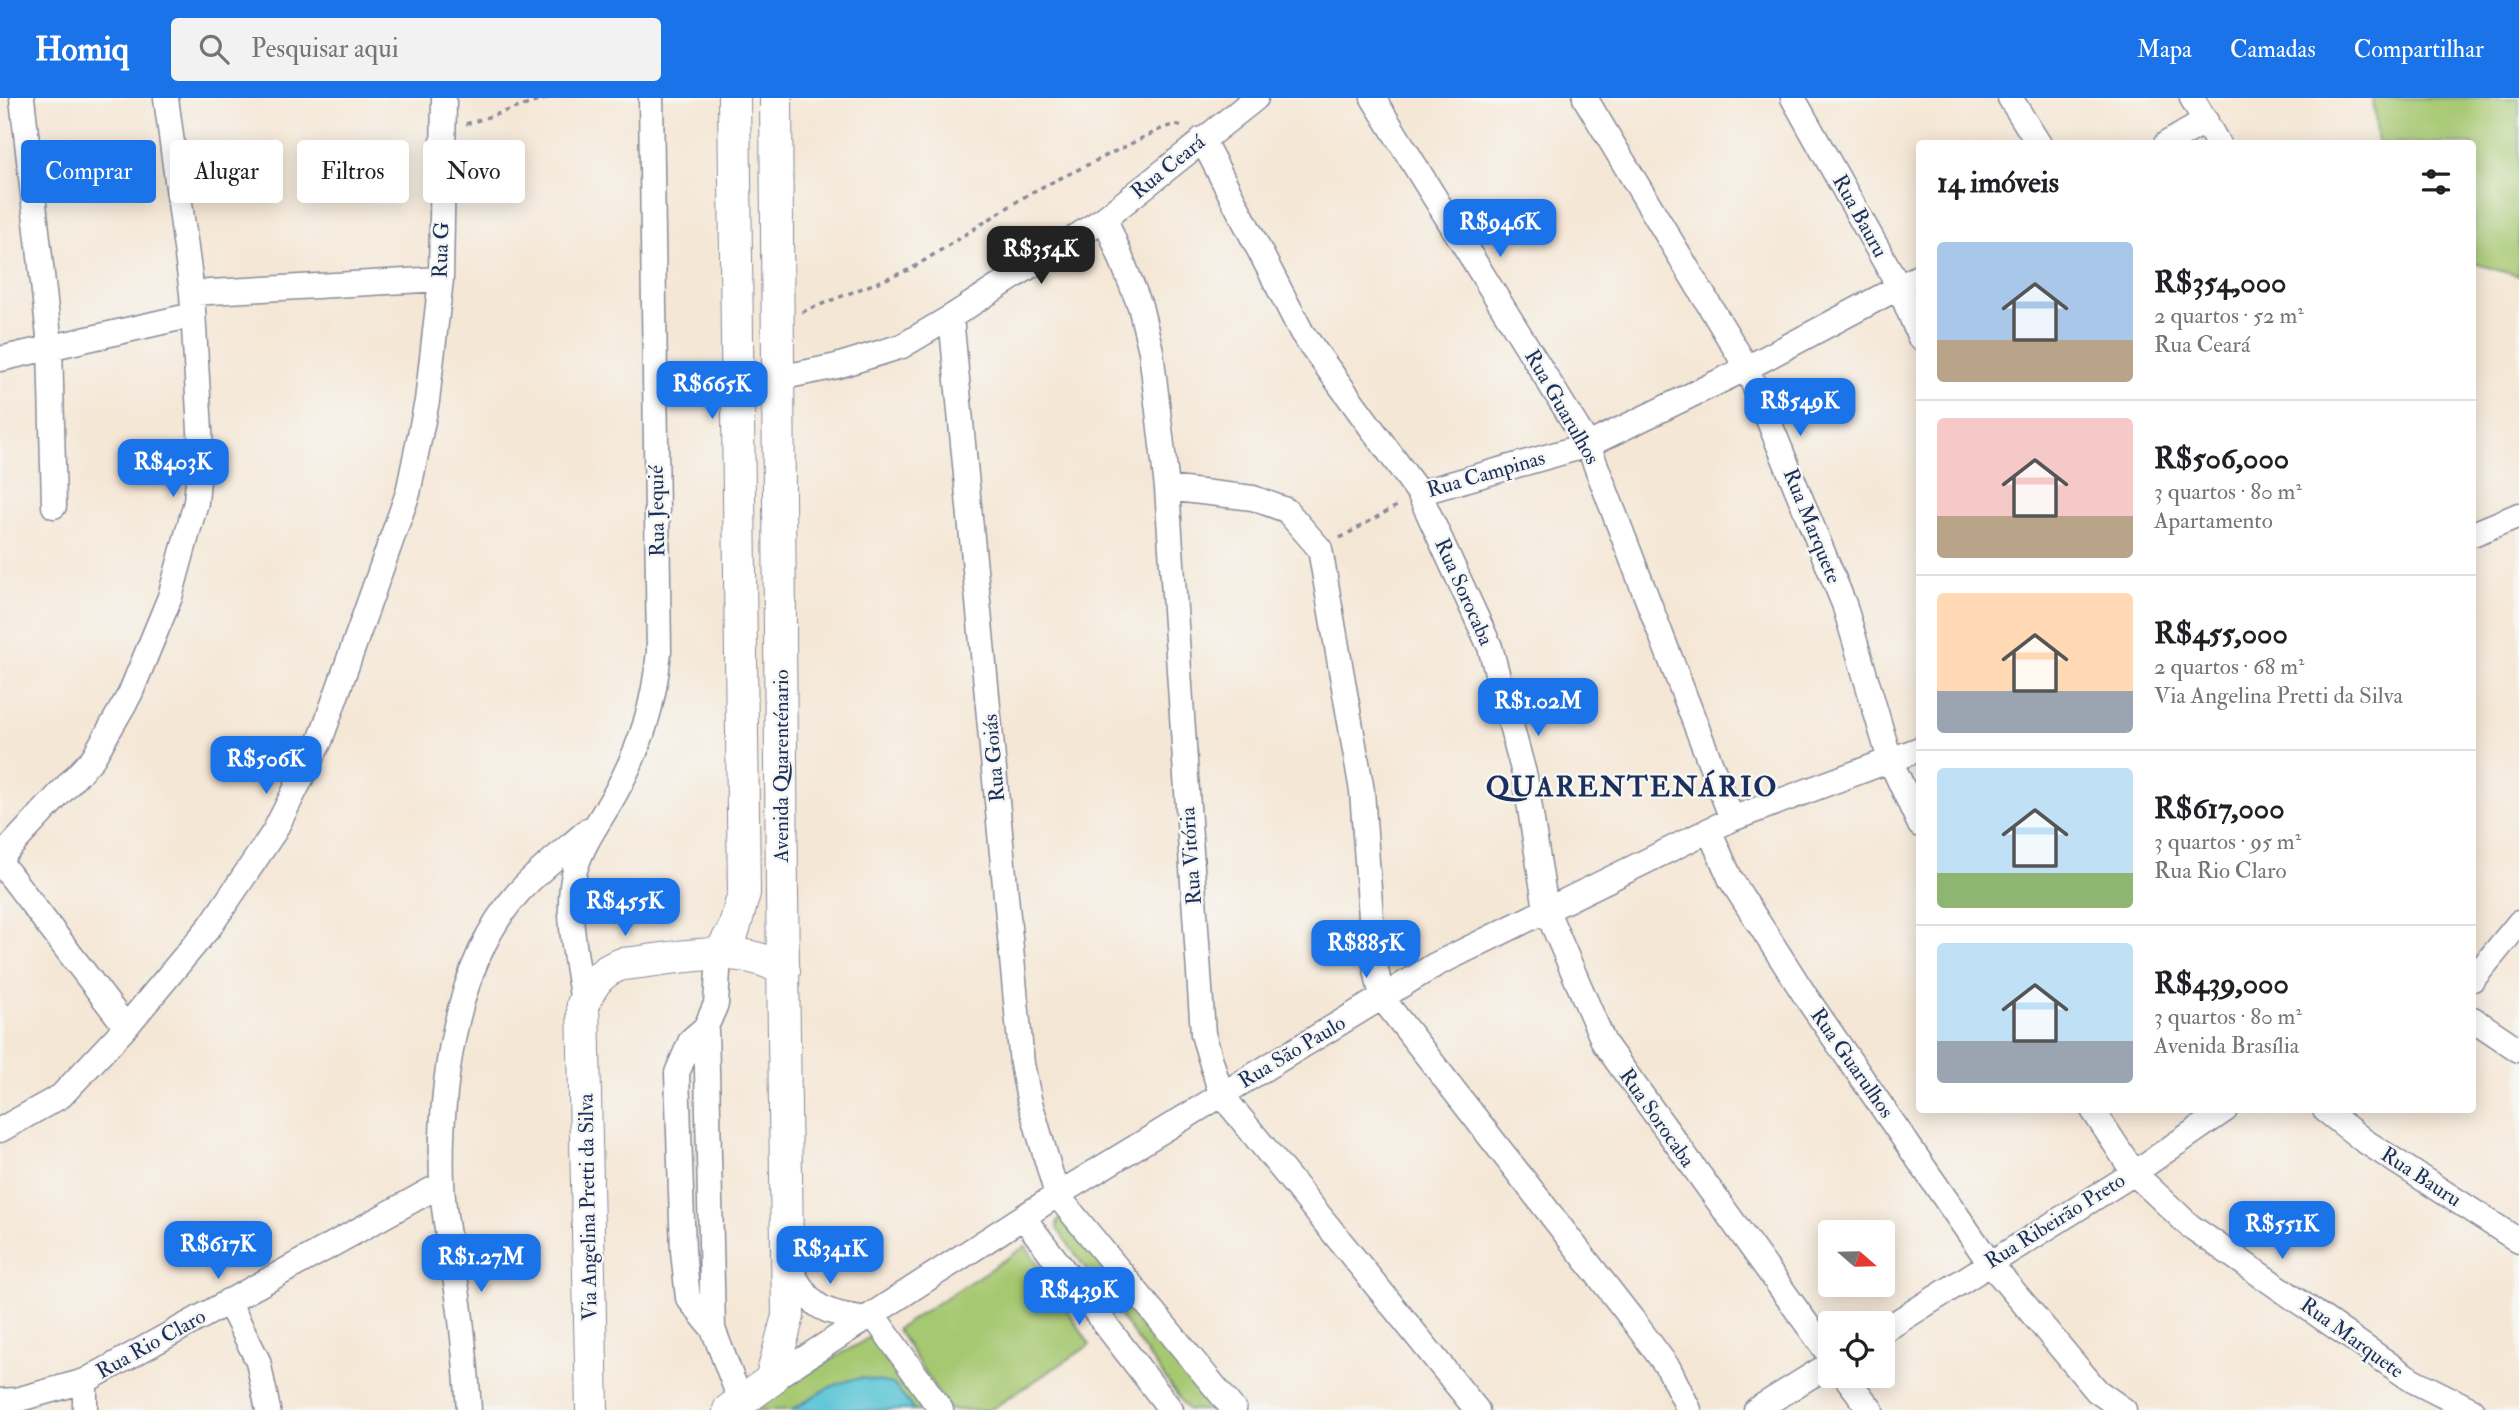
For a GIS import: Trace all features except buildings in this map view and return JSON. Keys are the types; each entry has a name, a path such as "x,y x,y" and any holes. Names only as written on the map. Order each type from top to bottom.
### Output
{"main road":[{"path":"719,955 734,929 744,893 734,98"},
{"name":"Avenida Quarenténario","path":"771,1380 789,1316 786,1260 776,98"},
{"path":"583,1004 592,984 611,968 719,955 764,960 784,971"},
{"name":"Via Angelina Pretti da Silva","path":"583,1004 592,1410"},
{"path":"735,1406 771,1380"}],"street":[{"path":"22,98 51,345 54,506"},
{"path":"125,1027 0,860 93,758 130,694 170,597 196,502 201,448 193,304 166,98"},
{"name":"Rua G","path":"0,1130 61,1096 125,1027 211,925 274,832 320,741 408,493 427,401 441,279 444,98"},
{"name":"Rua Jequié","path":"594,825 634,757 650,717 659,651 651,98"},
{"name":"Rua Ceará","path":"779,378 837,366 902,346 1105,218 1256,98"},
{"name":"Rua Guarulhos","path":"1373,98 1588,445 1732,819"},
{"name":"Rua Marquete","path":"1585,98 1747,368 1844,604 1890,760 1916,816"},
{"name":"Rua Bauru","path":"1793,98 1909,281 1916,317"},
{"path":"2010,98 2036,140"},
{"path":"2192,98 2216,140"},
{"path":"2173,140 2206,121"},
{"name":"Rua Sorocaba","path":"1202,139 1302,333 1419,493 1490,647 1525,777 1546,909 1604,1043 1818,1339"},
{"name":"Rua Vitória","path":"1105,218 1140,306 1151,351 1167,488 1203,1034 1221,1094 1476,1410"},
{"path":"0,359 193,304 441,279"},
{"name":"Rua Campinas","path":"1419,493 1588,445 1747,368 1909,281"},
{"name":"Rua Goiás","path":"951,317 1022,1064 1029,1099 1057,1195"},
{"path":"1167,488 1253,498 1286,510 1320,550 1362,791 1374,960 1382,998 1632,1319 1669,1369 1689,1410"},
{"path":"2476,533 2519,515"},
{"name":"Rua São Paulo","path":"771,1380 1057,1195 1435,965 1732,819 1916,750"},
{"path":"583,1004 572,898 575,871 594,825"},
{"path":"469,1410 462,1320 442,1184 446,1083 457,1023 471,974 494,925 517,894 594,825"},
{"name":"Rua Guarulhos","path":"1709,830 1731,880 1808,1000 1989,1262 2097,1391 2124,1410"},
{"path":"2476,975 2519,923"},
{"path":"719,955 716,1004 706,1027 691,1040 677,1073 679,1184 688,1298 713,1329 735,1406"},
{"path":"2476,1021 2519,1050"},
{"name":"Rua Marquete","path":"2095,1113 2134,1173 2190,1226 2412,1380 2472,1410"},
{"name":"Rua Ribeirão Preto","path":"1895,1323 2134,1173 2221,1113"},
{"name":"Rua Bauru","path":"2329,1113 2363,1140 2519,1241"},
{"name":"Rua Rio Claro","path":"0,1401 16,1400 85,1381 442,1184"},
{"path":"1057,1195 1234,1410"},
{"path":"1023,1217 1171,1410"},
{"path":"786,1260 799,1290 812,1302 827,1310 871,1317 941,1410"},
{"path":"228,1301 258,1361 268,1410"},
{"path":"1756,1410 1818,1371"},
{"path":"85,1381 85,1410"},
{"path":"1854,1388 1871,1410"}],"path":[{"path":"443,130 548,98"},
{"path":"776,322 911,268 1032,192 1165,127 1177,125 1202,139"},
{"name":"Rua Campinas","path":"1320,550 1419,493"}],"green space":[{"path":"2373,98 2519,98 2519,276 2476,264 2476,140 2378,140"},
{"path":"1064,1216 1069,1217 1213,1410 1188,1410 1058,1230 1057,1222"},
{"path":"1026,1246 1090,1345 990,1410 949,1410 897,1329"},
{"path":"875,1334 929,1410 748,1410 763,1400"}],"water":[{"path":"862,1378 893,1384 914,1410 792,1410 834,1385"}],"district":[{"name":"QUARENTENÁRIO","path":"1632,787"}]}
